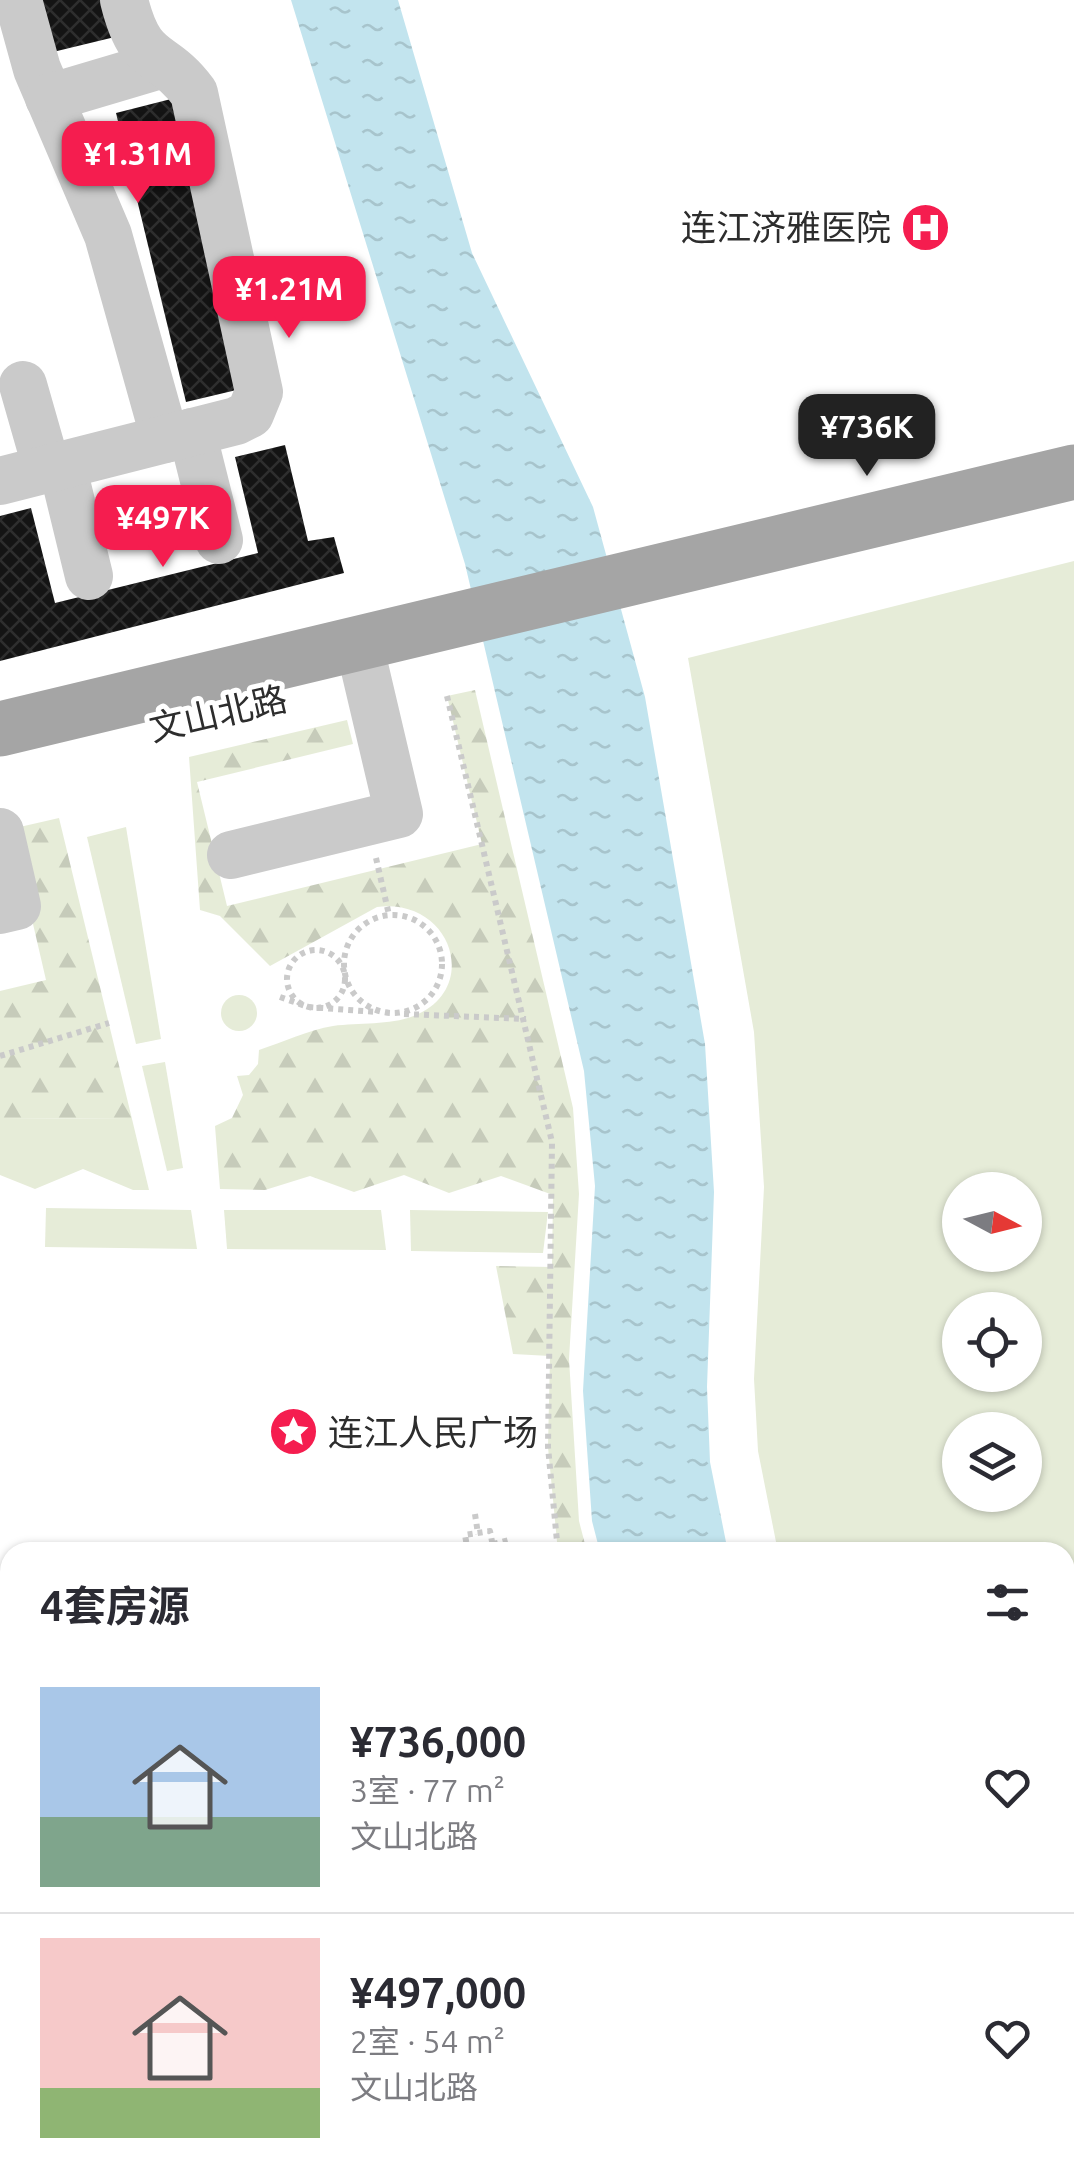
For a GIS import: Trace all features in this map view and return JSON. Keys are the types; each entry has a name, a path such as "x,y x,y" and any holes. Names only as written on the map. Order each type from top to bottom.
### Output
{"main road":[{"path":"692,583 1074,472"},
{"path":"692,583 1074,509"},
{"name":"文山北路","path":"0,729 363,661 438,662 692,583"},
{"name":"文山北路","path":"0,765 363,661"}],"street":[{"path":"18,0 50,98 108,235 219,540"},
{"path":"0,481 250,414 259,392 194,92 184,79 141,48 124,0"},
{"path":"50,98 160,65"},
{"path":"23,386 89,576"},
{"path":"231,854 400,814 363,661"},
{"path":"0,832 17,906 0,910"}],"path":[{"path":"438,662 526,1019 552,1142 548,1447 557,1542"},
{"path":"368,822 389,915"},
{"path":"344,974 335,1000 327,1006 308,1007 288,988 293,960 318,950 336,957 344,974 361,1003 392,1014 408,1012 432,993 442,963 431,934 420,923 389,915 360,928 344,957 344,974"},
{"path":"280,997 308,1007 526,1019"},
{"path":"0,1056 109,1023"},
{"path":"475,1514 478,1534"},
{"path":"466,1542 465,1536 490,1531 492,1542"},
{"path":"506,1542 510,1540"}],"green space":[{"path":"1074,561 1074,1542 776,1542 758,1451 754,1379 764,1187 754,1032 688,658"},
{"path":"475,690 573,1108 579,1194 569,1359 579,1521 584,1542 557,1542 548,1447 550,1356 513,1354 496,1266 552,1267 553,1195 501,1176 449,1193 404,1175 354,1192 310,1176 265,1190 220,1189 215,1126 232,1118 243,1095 237,1076 249,1075 258,1064 259,1050 324,1028 388,1022 418,1014 437,1001 448,984 452,965 439,930 423,916 403,908 377,907 270,966 220,916 200,910 189,757 347,720 353,744 197,782 227,906 482,844 447,696"},
{"path":"59,818 132,1119 0,1118 0,991 46,980 11,829"},
{"path":"126,827 161,1039 136,1044 87,837"},
{"path":"239,995 252,1000 257,1013 252,1026 239,1031 226,1026 221,1013 226,1000"},
{"path":"165,1062 183,1168 167,1171 142,1066"},
{"path":"0,1118 132,1119 149,1190 133,1190 83,1169 35,1189 0,1175"},
{"path":"46,1208 191,1210 197,1249 45,1247"},
{"path":"224,1210 381,1210 386,1250 227,1249"},
{"path":"410,1210 548,1212 543,1253 411,1251"}],"water":[{"path":"291,0 398,0 472,253 593,507 645,697 705,1044 714,1192 707,1387 710,1462 726,1542 597,1542 592,1521 583,1391 595,1186 584,1071 465,564"}],"building":[{"path":"41,0 110,0 119,36 53,52"},
{"path":"175,98 245,388 186,402 116,113"},
{"path":"285,445 308,541 334,537 344,573 0,661 0,516 31,508 55,603 258,553 235,457"}],"place":[{"name":"连江济雅医院","path":"926,227"},
{"name":"连江人民广场","path":"293,1432"}]}
